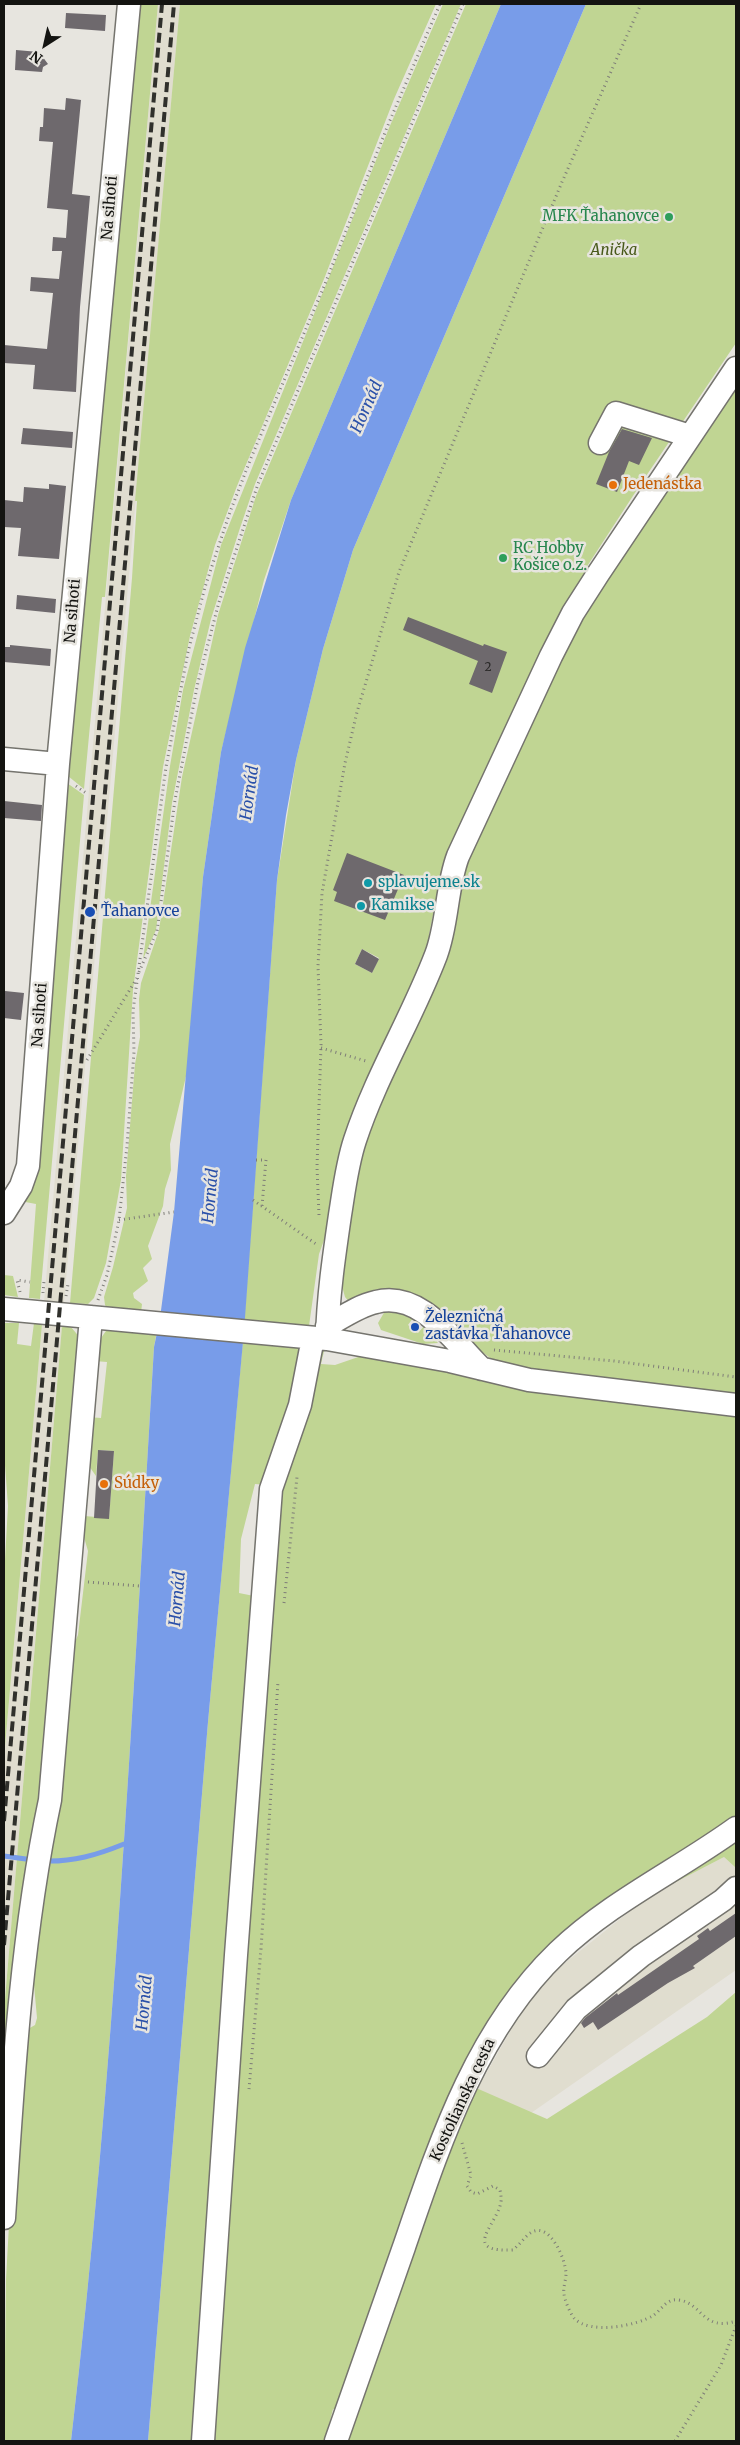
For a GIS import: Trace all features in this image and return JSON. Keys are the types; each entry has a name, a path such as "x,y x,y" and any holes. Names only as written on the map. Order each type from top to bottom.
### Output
{"street":[{"name":"Na sihoti","path":"4,1212 21,1186 28,1166 58,764 129,4"},
{"path":"203,2441 237,1935 271,1489 300,1405 335,1252 351,1153 386,1066 422,992 441,940 450,876 458,856 550,656 598,574 736,368"},
{"path":"600,443 616,413 690,436"},
{"path":"4,759 58,764"},
{"path":"316,1335 367,1305 394,1300 411,1305 429,1316 482,1369"},
{"path":"12,1305 47,1313 316,1335 530,1380 736,1405"},
{"path":"4,2218 23,1980 37,1863 50,1800 91,1317"},
{"name":"Kostolianska cesta","path":"336,2441 446,2129 489,2041 508,2011 549,1961 574,1938 620,1904 736,1828"},
{"path":"538,2056 576,2009 641,1956 723,1900 736,1888"}],"path":[{"path":"91,1317 107,1275 119,1220 134,1052 133,1011 137,977 166,767 188,652 217,548 252,458 325,284 388,124 440,4"},
{"path":"87,1060 137,977 157,932 182,758 198,682 219,602 261,476 463,4"},
{"path":"319,1217 317,1167 321,1048 318,966 322,893 345,763 383,623 399,572 562,182 641,4"},
{"path":"80,789 86,794"},
{"path":"321,1048 386,1066"},
{"path":"256,1160 266,1160 262,1206"},
{"path":"253,1200 317,1244 335,1252"},
{"path":"119,1220 174,1212"},
{"path":"12,1305 17,1280 30,1282"},
{"path":"459,1345 614,1361 736,1377"},
{"path":"283,1613 298,1468"},
{"path":"70,1581 140,1586"},
{"path":"248,2095 261,1949 279,1672"},
{"path":"446,2129 460,2135 471,2175 467,2186 471,2192 477,2194 493,2186 500,2190 502,2200 500,2208 484,2234 485,2242 490,2248 500,2251 513,2250 530,2233 539,2230 546,2232 554,2240 562,2257 566,2273 564,2294 573,2317 583,2324 600,2328 638,2322 654,2315 666,2304 674,2300 687,2302 715,2323 726,2324 736,2321"},
{"path":"675,2441 721,2365 736,2326"}],"shaded area":[{"path":"158,4 180,4 64,1302 4,2011 4,1758"},
{"path":"724,1857 736,1868 736,1970 501,2134 459,2121 536,1986 649,1896"}],"green space":[{"path":"138,4 158,4 105,597 102,597 84,789 68,776"},
{"path":"180,4 436,4 394,99 324,279 237,486 215,545 190,636 163,767 133,990 121,1180 106,1263 94,1298 88,1304 70,1303 132,578 137,501 135,501"},
{"path":"443,4 461,4 255,484 211,619 194,690 172,803 156,930 143,959 170,766 183,690 221,545 389,128"},
{"path":"466,4 501,4 291,500 264,580 221,752 203,877 187,1072 170,1144 171,1170 165,1189 163,1206 148,1246 152,1259 143,1268 148,1281 133,1293 134,1298 142,1304 141,1313 108,1309 105,1305 104,1297 127,1208 126,1176 135,1064 140,1037 139,999 141,983 159,930 182,777 218,615 256,496"},
{"name":"Anička","path":"586,4 736,4 736,343 584,571 589,573 463,820 443,864 429,935 433,939 319,1254 309,1326 244,1322 277,880 296,760 323,649 353,550","holes":["362,949 379,958 372,973 355,964"]},
{"path":"736,383 736,1395 534,1372 497,1363 466,1340 413,1294 402,1290 389,1290 351,1304 345,1297 339,1275 356,1166 465,860 585,610"},
{"path":"67,783 84,795 40,1299 29,1298 36,1204 20,1201"},
{"path":"4,1275 13,1276 18,1297 4,1295"},
{"path":"397,1310 413,1318 408,1325 418,1333 424,1326 438,1343 423,1344 381,1330 378,1323 385,1311"},
{"path":"4,1323 19,1323 17,1344 31,1346 34,1323 42,1324 4,1758 4,1577 8,1506 4,1452"},
{"path":"62,1326 71,1327 81,1339 81,1361 4,2169 4,2011"},
{"path":"108,1328 157,1331 154,1347 120,1895 99,2168 71,2441 4,2441 6,2279 14,2134 28,2029 35,2025 37,2018 33,1974 71,1651 78,1635 88,1551 83,1534 84,1516 109,1518 114,1451 98,1450 96,1476 89,1466 88,1417 101,1418 107,1362 94,1361 99,1341"},
{"path":"243,1340 304,1347 268,1485 255,1484 241,1539 239,1593 254,1596 197,2441 148,2441 208,1722"},
{"path":"325,1347 321,1364 335,1365 367,1354 736,1413 736,1818 601,1908 446,2111 428,2145 341,2412 333,2409 325,2441 209,2441 274,1512 316,1356"},
{"path":"736,1839 736,1868 724,1857 649,1896"},
{"path":"736,1992 736,2441 336,2441 467,2084 547,2119 707,2017"}],"water":[{"name":"Hornád","path":"501,4 586,4 353,550 323,649 296,760 277,880 244,1331 208,1722 148,2441 71,2441 86,2305 110,2032 154,1347 160,1318 174,1212 203,877 221,752 245,648 291,500"}],"building":[{"path":"66,13 106,15 105,31 65,28"},
{"path":"16,50 39,52 48,64 43,67 42,72 15,70"},
{"path":"66,98 81,100 72,194 90,196 80,307 76,392 33,389 35,365 4,363 4,345 47,349 53,293 30,291 31,277 59,279 62,251 52,251 53,237 66,238 68,210 47,208 53,142 39,141 40,127 43,127 44,108 65,110"},
{"path":"23,428 73,432 72,448 21,444"},
{"path":"622,429 652,438 639,465 629,461 617,492 596,484 609,452"},
{"path":"49,484 66,486 59,559 18,556 21,528 4,527 4,500 23,502 24,487 49,489"},
{"path":"17,595 56,599 55,613 16,609"},
{"path":"408,617 483,646 484,644 507,652 492,693 469,684 478,661 403,630"},
{"path":"10,645 51,649 50,666 4,662 4,647 10,647"},
{"path":"4,801 42,805 41,821 4,818"},
{"name":"splavujeme.sk","path":"347,853 404,875 385,920 334,901 337,892 333,890"},
{"path":"362,949 379,959 372,973 355,964"},
{"path":"5,991 24,993 21,1020 4,1018"},
{"path":"98,1450 114,1451 109,1519 94,1518"},
{"path":"736,1913 736,1936 693,1966 695,1968 668,1983 598,2030 593,2022 584,2028 581,2023 585,2018 617,1993 618,1995 699,1939 697,1936 708,1928 710,1931"}],"waterway":[{"path":"44,1861 85,1857 124,1844"},
{"path":"4,1856 33,1860"}],"railway":[{"path":"4,1821 162,4"},
{"path":"4,1945 174,4"}],"place":[{"name":"MFK Ťahanovce","path":"669,217"},
{"name":"Jedenástka","path":"613,485"},
{"name":"RC Hobby Košice o.z.","path":"503,558"},
{"name":"splavujeme.sk","path":"368,883"},
{"name":"Kamikse","path":"361,906"},
{"name":"Ťahanovce","path":"90,912"},
{"name":"Železničná zastávka Ťahanovce","path":"415,1327"},
{"name":"Súdky","path":"104,1484"}]}
